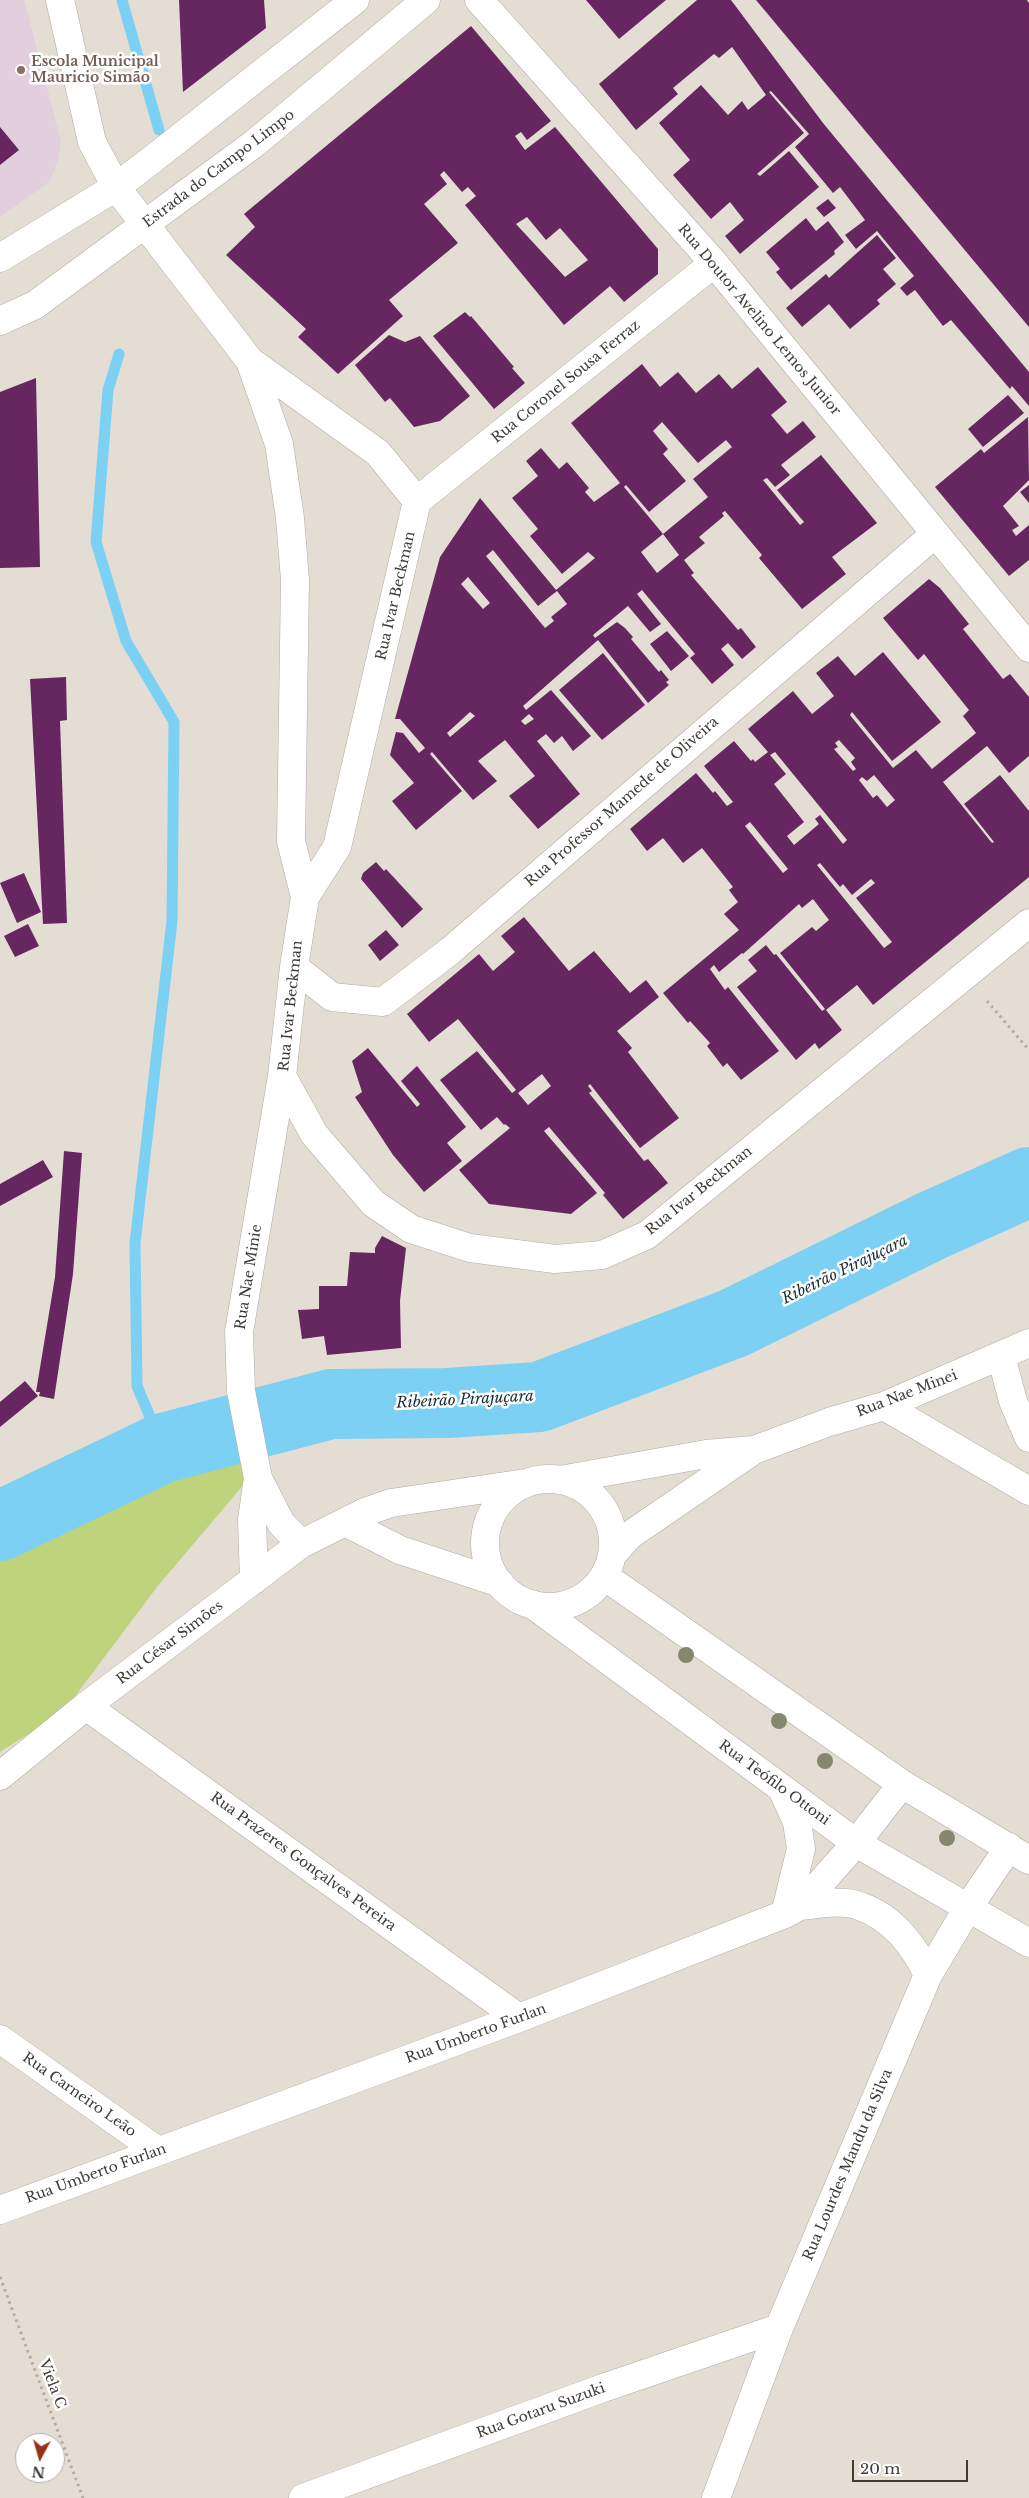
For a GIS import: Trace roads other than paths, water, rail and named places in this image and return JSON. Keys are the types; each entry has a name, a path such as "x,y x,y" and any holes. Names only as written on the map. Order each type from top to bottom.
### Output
{"street":[{"name":"Rua Ivar Beckman","path":"60,0 92,142 116,187 250,361 378,453 417,501 337,847 304,897"},
{"path":"0,258 116,187 355,0"},
{"name":"Estrada do Campo Limpo","path":"0,322 36,305 255,144 426,0"},
{"name":"Rua Doutor Avelino Lemos Junior","path":"479,0 714,263 1029,648"},
{"name":"Rua Coronel Sousa Ferraz","path":"417,501 714,263"},
{"name":"Rua Ivar Beckman","path":"250,361 279,444 290,518 295,580 291,841 304,897 282,1076 314,1134 374,1203 411,1229 470,1248 555,1259 602,1255 647,1235 1029,923"},
{"name":"Rua Professor Mamede de Oliveira","path":"294,967 332,997 383,1002 450,951 935,534"},
{"name":"Rua Nae Minie","path":"282,1076 239,1332 241,1391 257,1474 281,1523 301,1544"},
{"name":"Rua Nae Minei","path":"608,1566 630,1535 754,1450 829,1422 884,1406 1029,1343"},
{"path":"1001,1356 1013,1401 1029,1438"},
{"path":"884,1406 1029,1491"},
{"name":"Rua Nae Minei","path":"560,1480 706,1454 754,1450"},
{"name":"Rua Nae Minie","path":"254,1580 252,1520 257,1474"},
{"path":"543,1479 560,1480 580,1486 596,1499 607,1515 613,1535 608,1566 590,1593 572,1602 552,1607 532,1604 514,1596 500,1583 489,1566 485,1547 486,1526 495,1508 509,1493 526,1483 543,1479"},
{"name":"Rua César Simões","path":"0,1776 86,1706 301,1544 366,1512 391,1503 526,1483"},
{"path":"347,1523 400,1550 500,1583"},
{"path":"608,1566 902,1784 1019,1853"},
{"name":"Rua Teófilo Ottoni","path":"532,1604 856,1843 969,1906 1029,1943"},
{"name":"Rua Prazeres Gonçalves Pereira","path":"86,1706 519,2018"},
{"name":"Rua Umberto Furlan","path":"0,2210 519,2018 792,1910 856,1843 902,1784"},
{"path":"781,1788 797,1822 801,1849 792,1910 831,1902 862,1906 883,1918 903,1936 918,1954 928,1976"},
{"name":"Rua Lourdes Mandu da Silva","path":"716,2498 779,2328 928,1976 969,1906 1019,1853"},
{"name":"Rua Carneiro Leão","path":"0,2039 158,2151"},
{"name":"Rua Gotaru Suzuki","path":"304,2498 603,2388 779,2328"}],"waterway":[{"path":"122,0 159,130"},
{"path":"119,354 108,390 96,542 126,641 174,722 172,921 135,1243 137,1386 163,1448"},
{"name":"Ribeirão Pirajuçara","path":"0,1526 163,1448 331,1404 447,1403 539,1397 734,1323 931,1226 1029,1182"}],"place":[{"name":"Escola Municipal Mauricio Simão","path":"21,70"}]}
